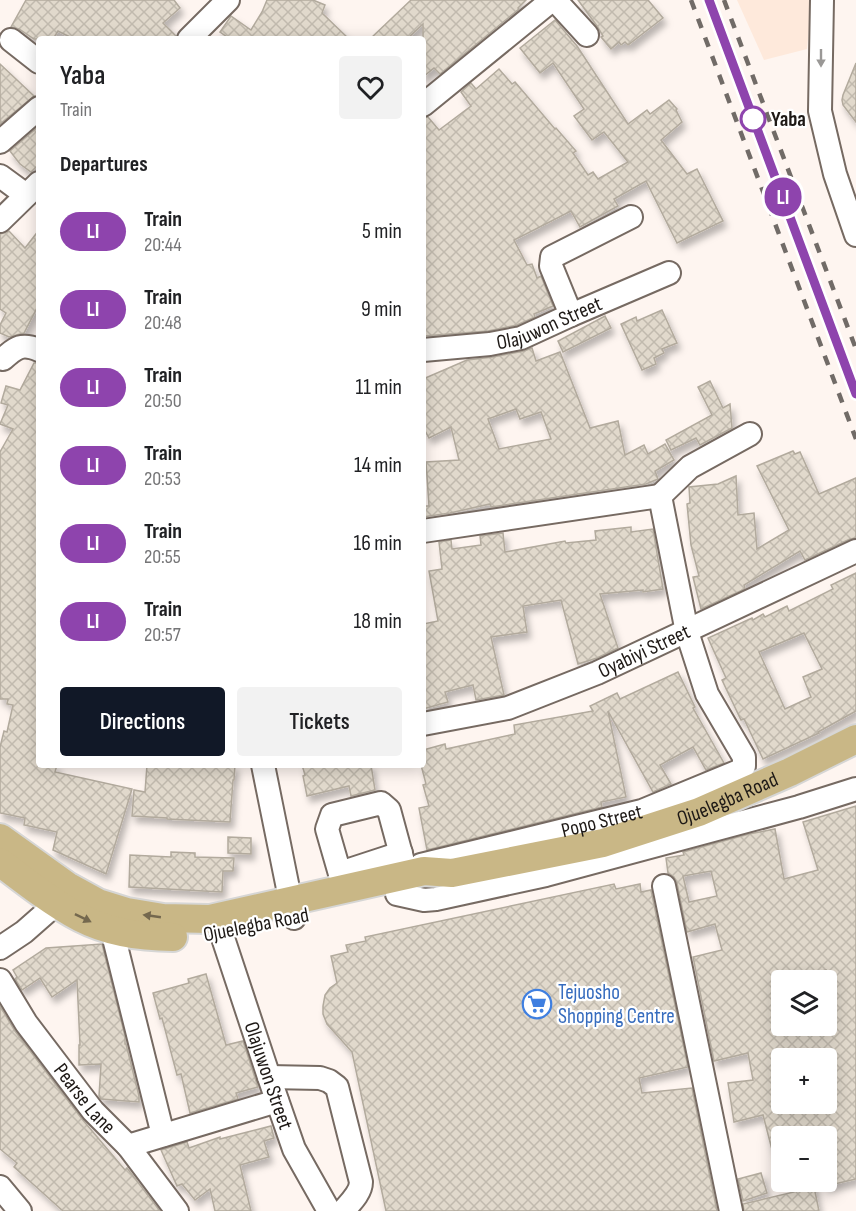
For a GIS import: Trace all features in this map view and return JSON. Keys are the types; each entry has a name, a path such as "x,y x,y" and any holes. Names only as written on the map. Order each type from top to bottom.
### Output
{"main road":[{"name":"Ojuelegba Road","path":"3,871 82,919 112,930 164,937 205,938 250,931 342,881 424,871 464,871 603,843 699,812 790,772 856,739"},
{"name":"Ojuelegba Road","path":"0,838 67,886 98,903 145,916 210,919 292,910 397,874"}],"street":[{"path":"192,36 228,0"},
{"path":"426,103 553,0 587,35"},
{"path":"822,0 820,111 835,174 856,235"},
{"path":"11,40 36,60"},
{"path":"0,142 36,111"},
{"path":"0,176 33,189 0,221"},
{"path":"571,315 551,266 552,257 631,217"},
{"name":"Olajuwon Street","path":"426,350 490,344 521,338 669,273"},
{"path":"1,363 11,352 21,346 36,349"},
{"path":"426,531 660,496 690,467 750,434"},
{"name":"Popo Street","path":"397,874 642,811 739,771 744,766 744,757 706,694 687,632 660,496"},
{"name":"Oyabiyi Street","path":"426,723 508,708 597,673 856,551"},
{"path":"264,768 292,910"},
{"path":"342,881 327,829 332,815 381,803 389,810 397,874 424,900 546,875 799,807 856,789"},
{"path":"664,886 731,1211"},
{"path":"0,948 24,932 57,903"},
{"path":"112,930 163,1135"},
{"name":"Olajuwon Street","path":"222,935 294,1149 329,1211"},
{"name":"Pearse Lane","path":"0,980 26,1023 93,1111 128,1146 177,1211"},
{"path":"269,1077 320,1078 337,1087 361,1182 359,1191 343,1211"},
{"path":"128,1146 277,1101"},
{"path":"0,1187 20,1211"}],"shaded area":[{"path":"737,0 812,0 807,49 764,60"}],"building":[{"path":"26,0 174,0 180,8 163,23 176,36 68,36 58,31 55,36 36,36 34,39 19,29 11,27"},
{"path":"267,0 313,0 325,5 322,13 346,36 226,36 220,32 231,16 251,30"},
{"path":"411,0 526,0 519,9 440,74 434,68 426,75 426,36 423,36 423,24 410,36 373,36"},
{"path":"578,0 648,0 663,18 628,45 625,42 621,45 619,42 611,49"},
{"path":"555,20 577,46 628,124 647,110 650,114 669,100 677,109 682,122 661,140 687,174 697,169 723,221 677,243 646,181 614,199 618,206 580,227 571,211 514,240 527,265 532,264 537,278 541,276 553,306 517,325 488,331 426,336 426,117 439,130 471,106 461,92 471,83 476,89 499,69 512,84 515,82 576,151 573,153 588,175 593,172 598,179 628,162 604,132 592,140 574,116 584,109 553,63 540,73 520,48"},
{"path":"856,63 856,122 843,105 842,100"},
{"path":"0,64 34,96 0,124"},
{"path":"36,129 36,167 31,172 20,164 10,151"},
{"path":"9,231 25,248 36,234 36,310 24,333 9,337 0,333 0,325 6,313 0,309 0,234"},
{"path":"662,310 677,343 662,349 664,353 654,358 656,364 642,370 621,324 636,317 637,321"},
{"path":"605,316 611,328 563,352 558,341"},
{"path":"532,348 536,361 560,352 590,428 618,421 625,455 644,445 648,454 665,444 674,460 655,471 658,479 646,484 491,507 490,504 426,517 426,506 429,506 426,462 459,460 451,427 429,438 426,432 426,378 467,360","holes":["516,409 520,419 541,412 551,439 499,449 488,419"]},
{"path":"36,363 36,768 56,768 55,772 132,789 106,874 53,850 57,832 24,825 25,818 0,813 0,747 4,731 7,732 13,705 7,704 8,699 0,699 0,452 13,429 0,424 8,405 1,403 6,386 20,390"},
{"path":"710,381 723,408 730,404 732,428 700,445 696,438 671,450 666,440 712,415 698,387"},
{"path":"793,451 795,454 800,452 819,494 856,478 856,538 805,560 800,551 744,585 745,589 701,609 693,577 699,576 691,545 687,504 690,503 689,487 718,484 736,476 738,515 754,513 757,549 789,530 757,466"},
{"path":"631,527 631,532 653,529 663,589 600,594 618,648 578,664 561,600 523,606 527,632 491,637 504,695 476,700 473,685 445,692 448,702 426,708 426,623 438,621 429,571 442,569 439,542 451,540 452,549 481,545 480,536 503,533 505,552 565,541 566,543 596,540 595,531"},
{"path":"856,573 856,711 819,733 763,759 722,680 726,678 708,638 752,618 753,620 763,614 765,617 787,606 789,611 833,589 831,585","holes":["804,633 822,669 803,677 811,697 785,709 759,652"]},
{"path":"678,672 695,707 693,708 724,763 706,770 693,747 660,765 671,784 653,792 608,711 626,797 601,802 602,807 427,850 419,808 429,806 423,785 426,784 422,768 426,768 426,749 445,744 446,749 515,734 514,725 593,711 590,706 617,693 620,699"},
{"path":"147,768 235,768 230,822 132,816 134,790 145,792"},
{"path":"303,768 371,768 375,790 351,796 349,786 307,796 303,776 305,775"},
{"path":"856,806 856,1179 837,1183 837,1126 771,1126 771,1146 763,1115 734,1122 728,1083 753,1080 748,1053 714,1061 693,957 722,950 715,924 687,932 677,883 668,873 666,858 684,855 683,852 749,834 775,829 784,879 818,870 803,822","holes":["711,871 717,896 689,902 683,876"]},
{"path":"228,837 251,838 251,854 228,853"},
{"path":"171,852 195,853 195,857 234,858 233,871 223,871 222,892 129,887 130,855 171,857"},
{"path":"614,884 616,889 640,884 641,892 651,890 688,1067 639,1078 642,1093 692,1088 717,1211 386,1211 352,1052 327,1024 323,1014 325,995 337,983 331,956 348,952 346,945 366,941 365,937"},
{"path":"102,944 139,1102 101,1099 99,1096 101,1064 79,1065 77,980 52,997 40,978 22,990 15,979 17,977 13,970 46,948"},
{"path":"206,974 226,1045 243,1041 258,1087 236,1093 238,1099 190,1113 181,1074 177,1075 153,993 189,983 188,979"},
{"path":"0,1006 15,1031 82,1119 125,1170 127,1168 160,1211 63,1211 14,1167 17,1163 0,1149"},
{"path":"271,1126 274,1138 264,1141 269,1157 240,1165 251,1211 215,1211 210,1189 195,1200 182,1184 177,1186 161,1150 187,1142 189,1148 220,1137 220,1139"},
{"path":"761,1173 767,1193 743,1201 738,1179"},
{"path":"794,1192 815,1192 819,1211 744,1211 743,1204"}],"railway":[{"path":"691,0 856,439"},
{"path":"709,0 856,394"},
{"path":"724,0 856,349"}],"train":[{"name":"LI","path":"709,0 856,394"}],"place":[{"name":"Yaba","path":"753,119"},
{"name":"Tejuosho Shopping Centre","path":"537,1004"}]}
